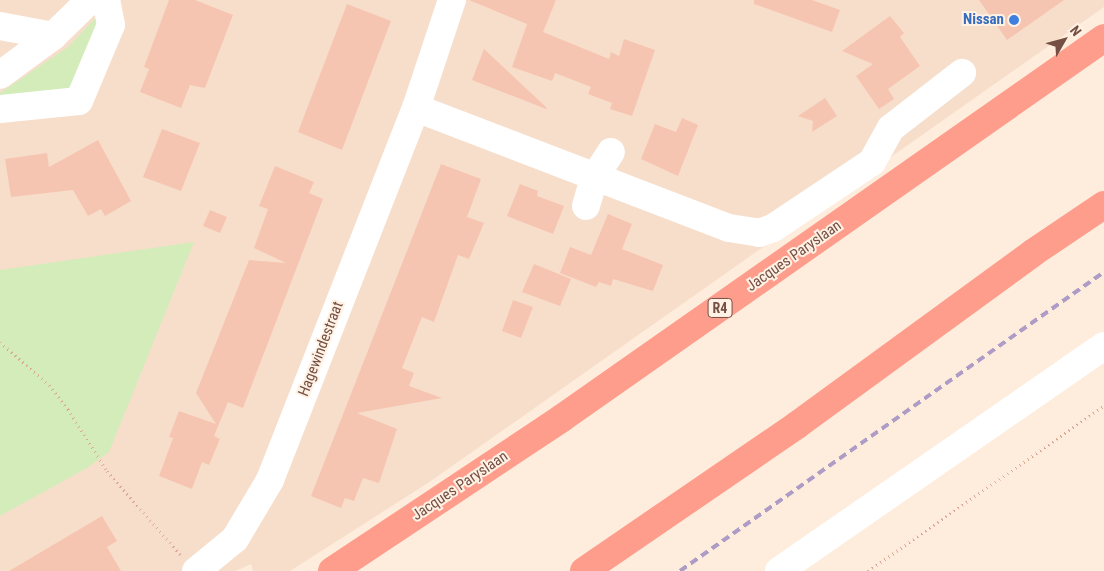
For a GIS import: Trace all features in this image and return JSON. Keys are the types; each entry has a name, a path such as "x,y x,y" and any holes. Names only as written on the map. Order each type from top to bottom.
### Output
{"highway":[{"name":"Jacques Paryslaan","path":"332,571 562,418 1104,38"},
{"path":"584,571 797,425 1034,252 1104,205"}],"street":[{"path":"0,75 53,36 90,0"},
{"path":"0,109 79,101 112,25 106,0"},
{"name":"Hagewindestraat","path":"189,564 235,539 270,480 416,108 452,0"},
{"path":"0,26 53,36"},
{"path":"416,108 594,178 729,228 759,233 773,228 872,162 891,128 962,73"},
{"path":"586,206 594,178 611,152"},
{"path":"779,571 1104,346"}],"path":[{"path":"0,342 49,386 68,409 107,471 189,564"},
{"path":"868,571 1104,406"}],"shaded area":[{"path":"0,0 1104,0 1104,7 428,483 290,571 253,571 251,564 236,571 0,571"}],"green space":[{"path":"101,12 76,89 0,97 0,93 68,47"},
{"path":"194,242 109,452 87,468 0,516 0,270"}],"building":[{"path":"169,0 195,0 233,15 205,88 190,85 181,108 140,92 149,69 144,67"},
{"path":"469,0 556,0 543,32 609,59 611,52 619,56 624,39 655,50 632,116 610,109 612,103 588,94 591,87 555,73 552,81 512,67 527,24"},
{"path":"754,0 812,0 840,10 832,32 754,4"},
{"name":"Nissan","path":"979,0 1064,0 1007,40"},
{"path":"347,4 391,21 342,150 298,132"},
{"path":"890,16 904,33 900,37 920,66 888,89 894,99 879,109 856,76 873,64 842,51"},
{"path":"484,49 547,108 472,80"},
{"path":"825,98 837,116 812,132 813,121 798,116"},
{"path":"682,118 698,125 678,176 641,159 655,124 676,132"},
{"path":"162,129 200,143 181,191 143,177"},
{"path":"98,140 131,201 105,216 101,209 88,216 73,190 11,197 5,159 47,153 49,167"},
{"path":"441,164 481,179 467,217 484,223 469,259 458,255 434,322 422,317 402,368 414,373 409,386 442,398 357,413 397,429 379,483 363,478 354,501 345,498 341,508 311,496"},
{"path":"275,166 314,182 309,193 323,199 243,408 228,402 214,436 220,439 209,465 202,462 192,489 159,476 173,438 169,437 179,411 216,424 196,393 249,260 286,263 254,248 268,209 259,206"},
{"path":"520,184 538,191 537,196 564,206 553,234 507,216"},
{"path":"210,210 227,217 220,233 203,226"},
{"path":"608,214 632,224 622,249 663,265 653,291 613,279 611,286 599,282 596,287 560,273 570,247 591,255"},
{"path":"534,264 571,279 560,306 522,292"},
{"path":"513,300 533,307 521,338 502,331"},
{"path":"102,516 117,541 107,547 121,571 9,571"}],"railway":[{"path":"680,571 1104,272"}],"place":[{"name":"Nissan","path":"1014,20"}]}
